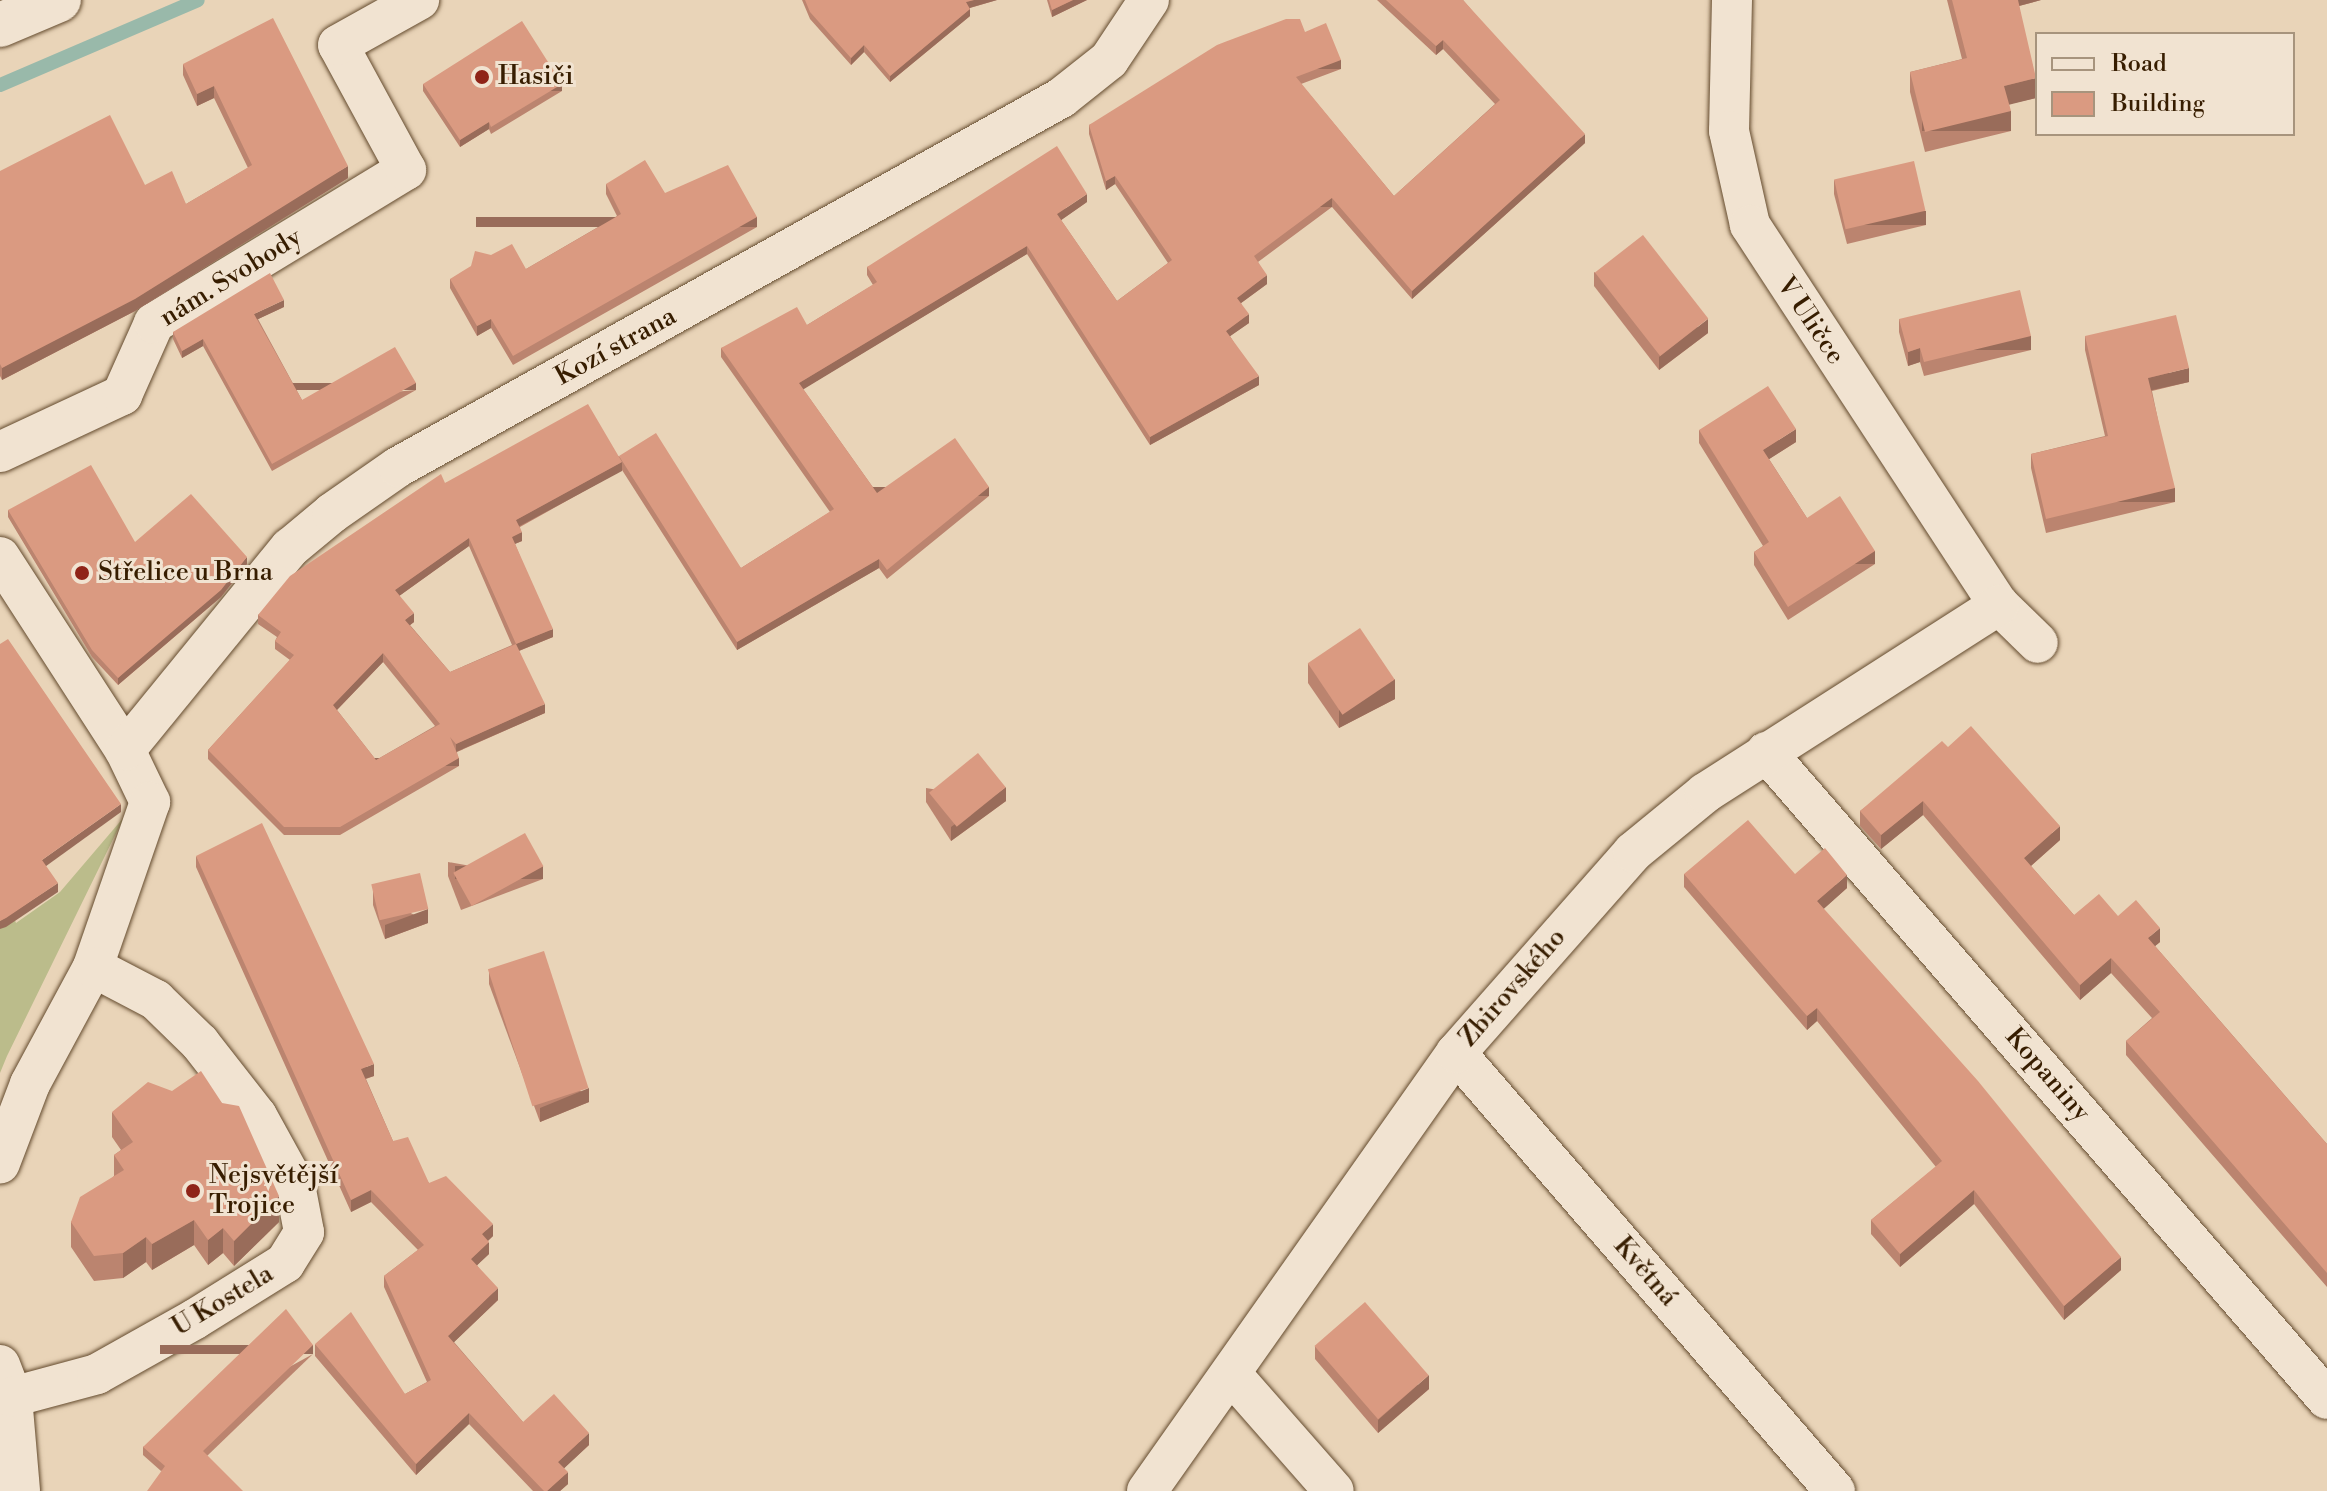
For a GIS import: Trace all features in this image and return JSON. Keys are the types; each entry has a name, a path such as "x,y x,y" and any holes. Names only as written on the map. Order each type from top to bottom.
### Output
{"street":[{"name":"nám. Svobody","path":"0,452 122,395 154,323 406,170 338,45 419,0"},
{"name":"Kozí strana","path":"125,750 290,548 332,513 398,467 1061,98 1109,60 1149,0"},
{"name":"V Uličce","path":"1732,0 1729,131 1750,225 1999,605 2038,643"},
{"path":"0,557 56,652 125,750 150,802 93,967 30,1084 0,1163"},
{"name":"Zbirovského","path":"1147,1491 1232,1375 1456,1053 1633,852 1766,752 1999,605"},
{"name":"Kopaniny","path":"1766,752 2327,1399"},
{"name":"U Kostela","path":"6,1381 97,1374 285,1263 304,1232 295,1185 257,1116 200,1043 156,1000 93,967"},
{"name":"Květná","path":"1456,1053 1835,1491"},
{"path":"1232,1375 1334,1491"},
{"path":"6,1381 20,1491"}],"green space":[{"path":"124,817 0,1073 0,882 16,923 60,892"}],"building":[{"path":"805,0 974,0 966,2 970,9 890,76 864,45 851,58 810,12"},
{"path":"1049,0 1073,0 1052,10"},
{"path":"1386,0 1463,0 1585,134 1412,291 1332,198 1254,256 1267,275 1237,298 1249,314 1226,331 1259,376 1150,437 1027,246 799,383 877,493 955,438 989,487 887,570 879,559 737,642 619,456 656,433 741,568 834,509 721,348 797,307 807,325 877,282 867,267 1057,146 1087,194 1057,214 1117,301 1172,260 1115,176 1106,181 1089,125 1217,45 1286,19 1300,19 1305,32 1326,23 1341,60 1296,77 1394,196 1500,100 1443,40 1436,46"},
{"path":"1952,0 2018,0 2035,78 2004,86 2011,111 1925,132 1910,72 1967,58"},
{"path":"273,18 348,166 135,299 2,368 0,171 110,115 145,185 172,171 186,204 252,165 214,86 197,94 183,64"},
{"path":"522,21 562,84 491,127 489,122 460,140 423,84"},
{"path":"645,160 665,193 728,165 757,217 513,356 491,319 477,326 450,279 471,266 475,251 491,255 512,244 526,269 621,214 606,184"},
{"path":"1914,161 1925,211 1846,229 1834,179"},
{"path":"1643,235 1708,319 1660,356 1595,273"},
{"path":"270,273 284,300 254,314 302,400 395,347 416,383 272,464 203,339 182,351 173,332"},
{"path":"2020,290 2031,336 1924,362 1920,348 1908,352 1899,319"},
{"path":"2176,315 2189,368 2148,378 2175,488 2046,519 2031,454 2108,436 2085,336"},
{"path":"1768,386 1796,429 1763,450 1807,518 1840,496 1875,551 1788,607 1754,552 1769,542 1699,430"},
{"path":"588,404 622,462 516,520 522,532 512,537 553,629 516,644 545,704 456,744 450,737 459,758 340,827 284,827 208,750 294,655 275,641 281,632 258,615 290,576 441,474 445,483","holes":["469,538 516,644 450,672 405,620 414,613 395,590","383,653 440,724 376,760 333,705"]},
{"path":"91,465 135,542 191,494 247,557 221,590 118,678 92,650 8,510"},
{"path":"1360,628 1395,679 1342,715 1308,663"},
{"path":"8,639 121,804 42,860 58,883 0,921 0,644"},
{"path":"1971,726 2060,826 2024,858 2074,915 2099,894 2118,916 2136,900 2160,928 2148,938 2327,1144 2327,1273 2126,1041 2160,1012 2111,958 2080,985 1923,801 1881,835 1860,811 1942,741 1948,747"},
{"path":"978,753 1006,787 957,827 929,793"},
{"path":"1748,820 1795,874 1825,848 1847,875 1817,901 1978,1081 2121,1257 2064,1306 1974,1190 1900,1254 1871,1220 1942,1161 1817,1008 1807,1016 1684,874"},
{"path":"262,823 374,1064 361,1069 393,1141 408,1137 429,1183 446,1176 493,1224 482,1234 489,1242 471,1259 498,1288 448,1336 523,1422 554,1394 589,1433 558,1462 568,1472 547,1491 469,1413 416,1464 315,1344 351,1312 405,1394 431,1380 384,1276 424,1245 371,1190 351,1200 196,856"},
{"path":"525,833 543,866 472,906 453,873"},
{"path":"420,873 428,909 380,920 371,884"},
{"path":"544,951 588,1088 532,1106 488,969"},
{"name":"Nejsvětější Trojice","path":"201,1071 222,1103 239,1106 279,1196 234,1241 223,1228 208,1240 194,1220 152,1244 146,1237 123,1253 94,1256 71,1222 80,1197 124,1170 114,1155 133,1142 112,1112 148,1082 172,1091"},
{"path":"1365,1302 1429,1375 1378,1419 1314,1346"},
{"path":"286,1309 313,1345 203,1451 243,1491 147,1491 165,1466 143,1447"}],"waterway":[{"path":"0,85 198,0"}],"place":[{"name":"Hasiči","path":"482,77"},
{"name":"Střelice u Brna","path":"82,573"},
{"name":"Nejsvětější Trojice","path":"193,1191"}]}
